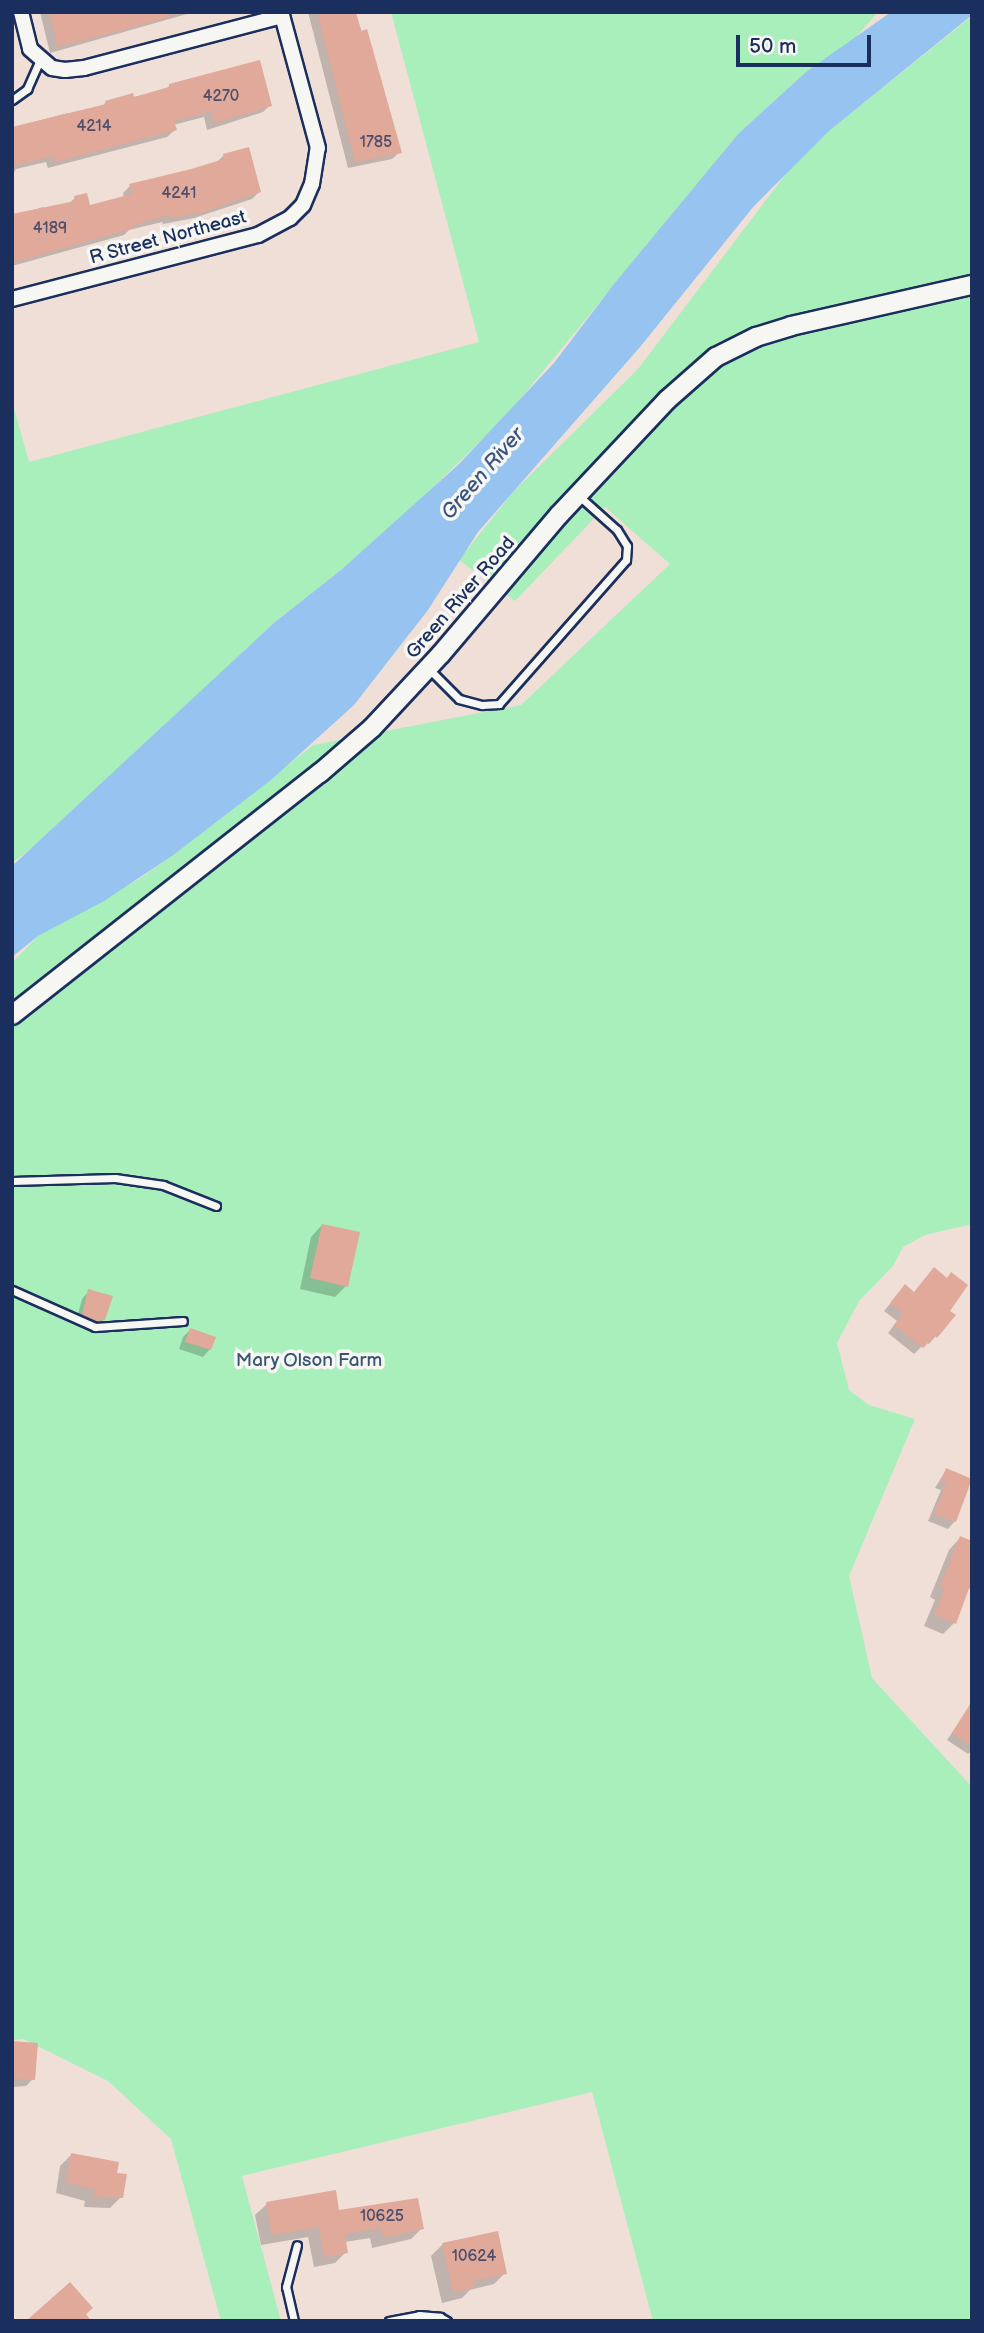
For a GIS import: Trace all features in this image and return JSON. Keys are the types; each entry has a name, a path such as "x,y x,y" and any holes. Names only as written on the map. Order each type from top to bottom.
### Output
{"street":[{"path":"21,12 30,49 52,68 84,68 282,14"},
{"name":"R Street Northeast","path":"12,299 271,230 290,218 303,205 312,184 318,148 282,14"},
{"name":"Green River Road","path":"12,1015 320,773 372,728 428,668 578,495 667,400 699,370 734,347 791,326 972,285"}],"lane":[{"path":"12,100 27,89 40,60"},
{"path":"428,668 459,699 482,705 499,704 626,560 628,546 617,530 578,495"},
{"path":"12,1181 116,1178 163,1185 216,1206"},
{"path":"12,1290 94,1327 183,1321"},
{"path":"294,2321 286,2287 297,2245"},
{"path":"389,2321 419,2315 440,2316 447,2321"}],"green space":[{"path":"391,12 878,12 851,43 806,72 739,133 507,415 413,507 341,570 275,622 55,830 12,863 12,401 29,462 479,342"},
{"name":"Mary Olson Farm","path":"972,16 972,1224 925,1235 903,1247 893,1266 859,1301 837,1343 849,1390 869,1405 915,1419 849,1576 872,1678 972,1787 972,2321 653,2321 592,2092 242,2176 281,2321 221,2321 171,2139 108,2081 23,2039 12,2040 12,963 38,936 139,879 172,856 313,745 521,705 670,564 605,507 515,601 459,560 513,492 638,369 791,167 829,131"}],"water":[{"name":"Green River","path":"891,12 972,12 972,15 829,131 754,206 640,347 478,532 428,610 354,705 271,780 172,856 104,901 38,936 12,957 12,866 275,622 341,570 459,464 554,363 614,284 739,133 806,72"}],"building":[{"path":"49,12 169,12 170,17 58,47"},
{"path":"317,12 356,12 361,31 367,29 402,153 355,162"},
{"path":"260,60 272,106 214,123 211,111 174,121 177,130 55,162 53,156 12,166 12,127 106,104 105,101 133,93 134,97 169,87 169,84"},
{"path":"249,147 261,192 203,212 170,218 169,215 133,225 134,228 12,263 12,214 75,201 74,196 87,193 90,205 132,194 129,184 224,159 223,154"},
{"path":"322,1224 360,1232 348,1287 310,1278"},
{"path":"934,1267 947,1278 951,1272 968,1285 950,1311 956,1315 937,1338 935,1336 923,1348 894,1325 903,1313 890,1303 905,1284 914,1292"},
{"path":"88,1289 113,1296 105,1320 96,1321 82,1315"},
{"path":"190,1328 216,1337 211,1350 185,1342"},
{"path":"946,1468 972,1479 956,1522 934,1514 947,1483 941,1481"},
{"path":"960,1536 972,1541 972,1580 956,1624 934,1615 945,1588 940,1586"},
{"path":"972,1701 972,1746 952,1733"},
{"path":"12,2041 38,2043 35,2080 12,2078"},
{"path":"71,2153 119,2162 117,2173 127,2174 123,2198 94,2197 95,2190 66,2182"},
{"path":"336,2190 339,2210 418,2198 424,2229 383,2238 381,2228 345,2234 348,2253 324,2257 319,2227 272,2235 266,2202"},
{"path":"498,2231 507,2274 473,2281 475,2288 453,2292 442,2243"},
{"path":"70,2282 93,2308 86,2314 91,2321 26,2321"}]}
